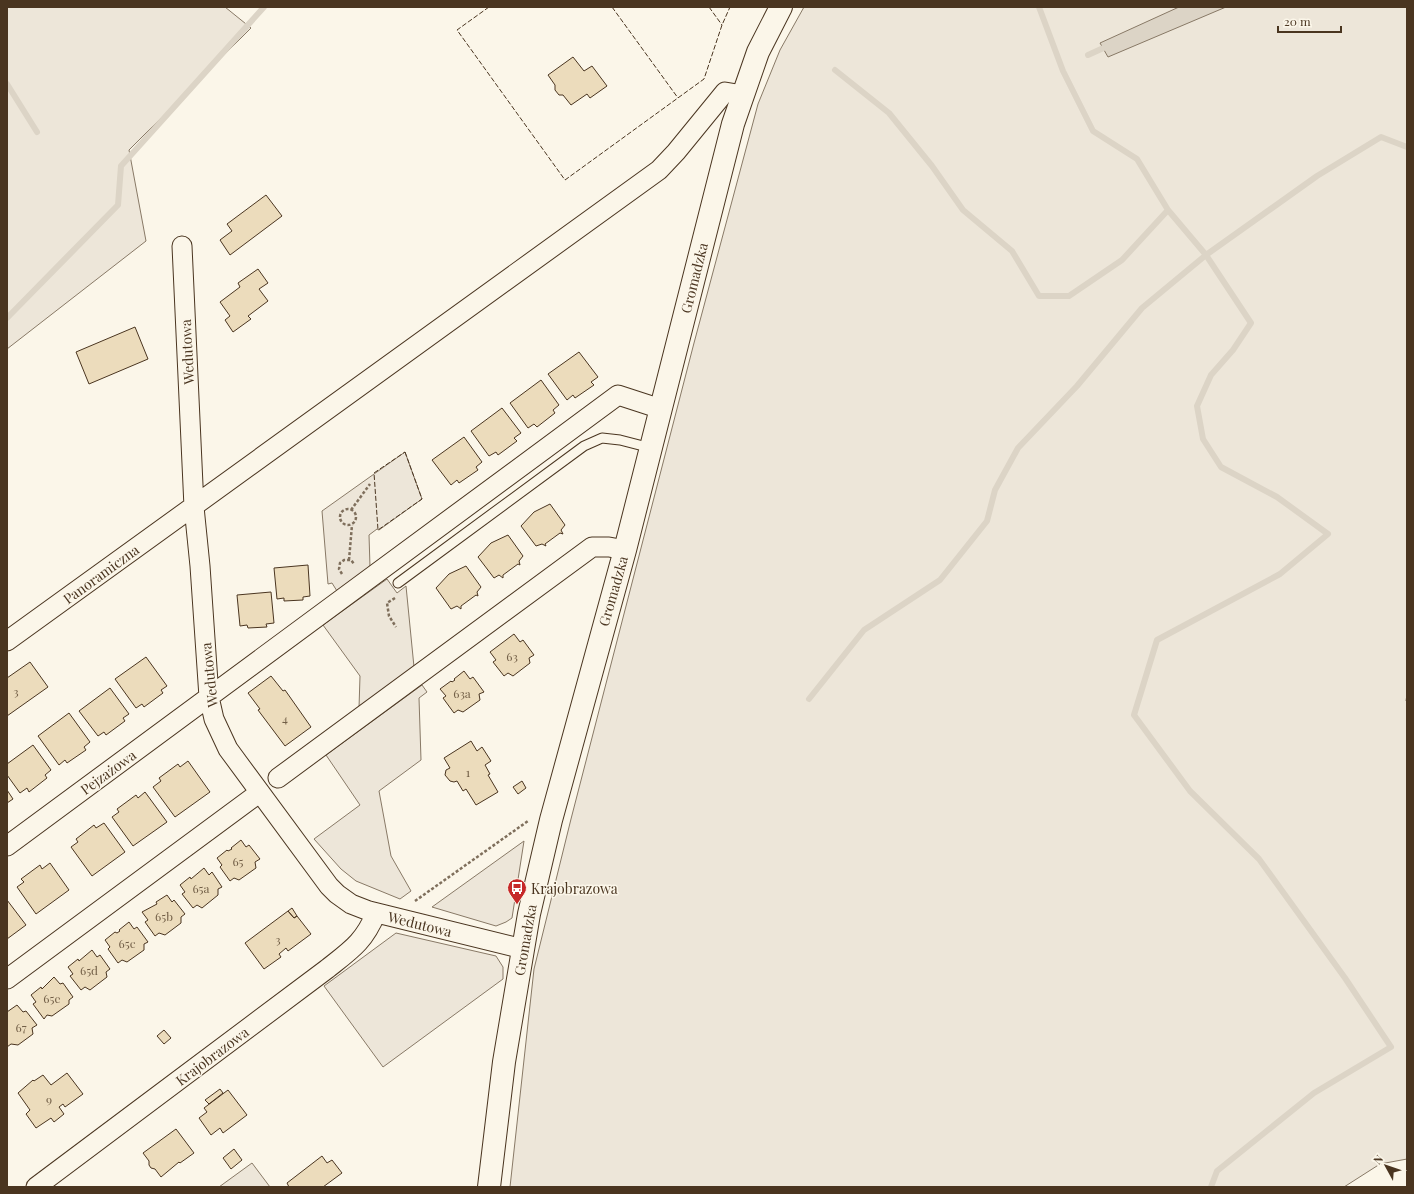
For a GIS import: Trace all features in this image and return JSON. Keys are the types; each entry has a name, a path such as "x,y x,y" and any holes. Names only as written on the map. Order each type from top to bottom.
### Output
{"street":[{"name":"Gromadzka","path":"489,1187 504,1062 529,914 550,820 625,550 716,187 743,95 758,52 781,7"},
{"name":"Panoramiczna","path":"7,642 659,170 676,152 724,92 743,95"},
{"name":"Wedutowa","path":"182,246 194,507 200,566 209,696 214,719 228,749 308,858 337,894 351,904 376,913 523,949"},
{"name":"Pejzażowa","path":"7,846 618,395 661,409"},
{"path":"278,778 592,547 609,547 625,550"},
{"path":"7,978 259,793"},
{"name":"Krajobrazowa","path":"36,1187 327,969 354,947 368,932 376,913"}],"lane":[{"path":"398,583 584,446 602,438 620,440 651,448"}],"path":[{"path":"351,510 370,484"},
{"path":"349,560 352,525 356,520 356,514 351,510 345,510 341,515 341,521 346,525 352,525"},
{"path":"396,627 389,616 387,603 404,591 398,583"},
{"path":"398,918 401,911 529,820 550,820"}],"shaded area":[{"path":"7,7 225,7 251,28 129,150 146,241 7,349"},
{"path":"804,7 1407,7 1407,1159 1380,1164 1344,1187 510,1187 534,969 571,819 694,343 758,104 780,50"},
{"path":"1179,7 1226,7 1108,57 1100,43"},
{"path":"405,452 422,499 379,530 377,529 369,535 370,567 337,591 332,583 328,584 322,511"},
{"path":"387,579 397,593 406,586 414,667 359,708 360,676 323,625"},
{"path":"422,685 427,692 419,698 421,760 379,791 391,856 411,891 400,899 356,881 341,869 314,839 360,805 326,755"},
{"path":"524,841 512,918 496,926 432,907"},
{"path":"396,933 496,956 503,967 503,979 383,1067 324,986"},
{"path":"252,1163 270,1187 219,1187"}],"building":[{"path":"573,57 584,71 592,66 607,86 590,98 587,94 571,105 563,95 559,95 555,90 555,85 548,75"},
{"path":"266,195 282,216 230,255 220,240 232,231 227,224"},
{"path":"258,269 268,283 259,289 268,301 248,316 251,319 233,332 225,320 230,316 220,302 240,287 238,283"},
{"path":"135,327 148,359 89,384 76,352"},
{"path":"579,352 598,377 591,382 594,385 575,398 573,395 567,400 548,374"},
{"path":"541,380 559,405 553,410 555,413 537,427 534,424 528,428 510,403"},
{"path":"502,408 521,433 514,438 517,441 498,455 496,452 489,456 471,431"},
{"path":"464,437 482,462 476,467 478,470 459,483 457,480 451,485 432,460"},
{"path":"550,504 565,525 561,530 563,534 560,533 545,544 546,546 542,544 536,546 521,526 534,512"},
{"path":"508,535 523,556 519,561 520,565 518,564 503,575 503,578 499,575 494,578 478,557 491,543"},
{"path":"308,565 310,596 303,597 303,600 284,601 284,598 277,599 274,568"},
{"path":"466,566 481,587 477,592 478,596 476,595 461,606 461,609 457,606 451,609 436,588 449,574"},
{"path":"271,592 274,623 266,624 267,627 248,628 247,625 240,626 237,595"},
{"path":"514,634 520,642 523,640 534,655 529,658 530,663 513,676 508,673 504,676 493,662 496,660 490,652"},
{"path":"146,657 167,686 161,690 163,693 144,707 142,704 136,708 115,679"},
{"path":"30,662 48,687 7,716 7,678"},
{"path":"464,671 470,679 473,677 484,692 479,694 480,700 463,712 458,710 454,713 443,698 446,696 440,689 451,681 452,682 455,680 454,679"},
{"path":"271,676 283,691 285,690 311,727 285,746 258,710 260,709 248,693"},
{"path":"110,688 129,714 123,718 125,721 106,735 104,732 98,736 79,711"},
{"path":"69,713 90,742 84,747 86,750 67,763 65,760 59,765 38,736"},
{"path":"471,741 477,751 482,747 491,761 485,765 490,774 488,775 498,792 476,805 466,789 463,791 457,781 450,781 445,775 446,770 450,768 444,758"},
{"path":"33,745 51,770 45,775 47,778 29,792 27,788 20,793 7,775 7,764"},
{"path":"188,761 210,792 175,817 153,787 161,781 159,778 178,764 180,767"},
{"path":"522,781 526,788 518,794 513,787"},
{"path":"7,790 13,799 7,803"},
{"path":"145,792 167,822 133,846 112,817 119,812 117,809 136,795 138,798"},
{"path":"104,823 125,852 92,876 71,847 78,842 76,839 94,825 96,828"},
{"path":"241,840 246,847 249,845 260,859 255,862 256,868 239,880 234,878 230,881 220,867 222,865 217,858 227,850 232,849 231,848"},
{"path":"50,863 69,890 36,914 17,887 24,882 21,879 40,865 42,869"},
{"path":"204,868 209,875 212,872 222,887 218,889 218,895 202,908 197,905 193,908 182,894 185,892 180,885 190,877 191,879"},
{"path":"167,895 172,902 174,900 185,914 181,917 181,923 165,935 159,933 155,936 145,922 148,920 142,912 157,904 156,902"},
{"path":"7,900 26,925 7,939"},
{"path":"292,908 297,916 294,918 288,911"},
{"path":"288,911 294,918 297,916 311,934 288,951 286,948 279,954 281,957 264,969 245,943"},
{"path":"129,922 134,929 137,927 148,942 144,944 144,950 127,962 122,960 118,963 108,949 110,947 105,940 115,932 117,933 120,931 119,930"},
{"path":"92,950 97,957 100,955 110,969 106,972 107,977 90,990 85,987 81,990 70,976 73,974 68,967 78,959 79,961"},
{"path":"54,977 60,984 63,983 73,997 69,1000 69,1004 52,1016 47,1015 44,1019 33,1004 36,1002 31,995 41,987 42,989"},
{"path":"17,1005 23,1012 26,1011 37,1025 32,1028 33,1034 18,1045 11,1044 7,1047 7,1012"},
{"path":"164,1030 171,1038 164,1044 157,1036"},
{"path":"67,1073 83,1094 65,1107 63,1104 59,1107 64,1114 54,1122 51,1118 36,1128 26,1114 30,1110 18,1093 33,1080 34,1081 43,1075 51,1085"},
{"path":"220,1089 223,1093 209,1104 205,1100"},
{"path":"228,1090 247,1115 223,1133 220,1128 211,1135 199,1118 207,1112 204,1108"},
{"path":"176,1129 194,1153 180,1163 179,1162 161,1177 155,1169 151,1168 149,1161 143,1153"},
{"path":"234,1149 242,1160 231,1169 223,1158"},
{"path":"322,1156 327,1163 332,1160 342,1173 323,1187 289,1187 287,1183"}],"waterway":[{"path":"7,318 118,205 121,166 264,7"},
{"path":"1039,7 1063,71 1093,131 1137,159 1168,210 1206,255 1251,323 1233,350 1211,375 1197,406 1203,439 1221,467 1277,497 1328,534 1280,574 1157,640 1134,715 1190,791 1259,859 1345,978 1391,1047 1314,1093 1217,1171 1211,1187"},
{"path":"1088,55 1110,45"},
{"path":"835,70 889,113 932,166 963,210 1012,251 1039,296 1069,296 1122,260 1168,210"},
{"path":"7,84 37,132"},
{"path":"809,699 864,630 940,580 987,521 995,490 1018,448 1077,386 1142,308 1206,255 1317,176 1381,137 1407,147"}],"fence":[{"path":"489,7 457,30 565,180 704,79 722,25 730,7"},
{"path":"612,7 678,98"},
{"path":"709,7 722,25"},
{"path":"405,452 422,499 378,530 374,473 405,452"}],"place":[{"name":"Krajobrazowa","path":"517,905"}]}
